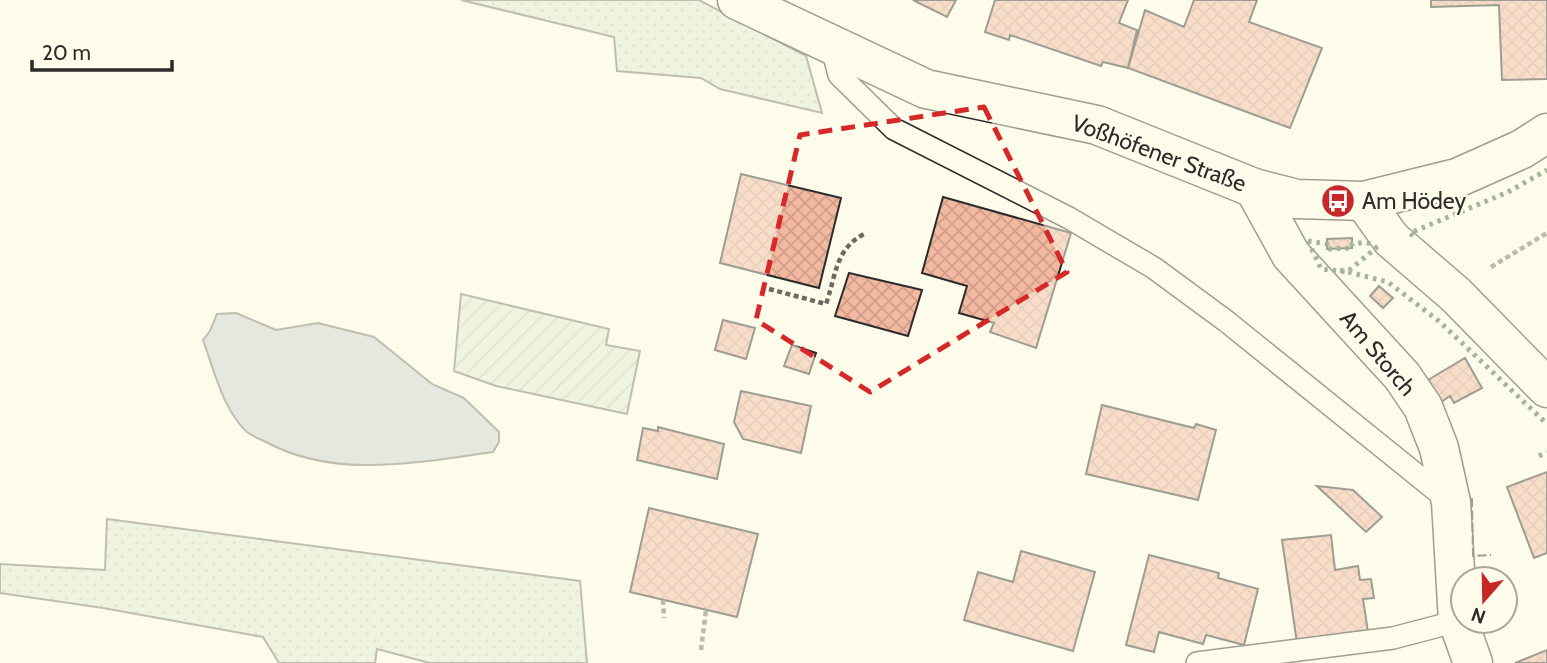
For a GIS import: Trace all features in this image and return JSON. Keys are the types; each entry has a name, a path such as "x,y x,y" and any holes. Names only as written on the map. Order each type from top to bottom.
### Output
{"street":[{"name":"Voßhöfener Straße","path":"737,0 926,89 1097,125 1254,188 1297,199 1364,201 1457,178 1522,149 1547,133"},
{"name":"Am Storch","path":"1254,188 1291,255 1402,376 1423,407 1439,448 1451,502 1455,565"},
{"path":"1364,201 1391,239 1456,295 1547,388"},
{"name":"Am Storch","path":"1463,635 1474,663"}],"lane":[{"path":"831,44 839,75 894,128 1069,218 1154,268 1226,321 1451,502"},
{"path":"1197,663 1393,638 1449,623"}],"path":[{"path":"1456,295 1483,271 1547,233"},
{"path":"769,289 826,304 841,256 851,241 864,234"},
{"path":"663,600 664,618"},
{"path":"701,650 706,610"}],"highlighted area":[{"path":"984,107 1067,272 870,392 756,320 800,135"}],"green space":[{"path":"461,0 699,0 806,56 822,113 720,89 701,78 617,71 614,37"},
{"path":"461,294 609,329 606,345 640,351 627,414 496,386 454,371"},
{"path":"107,519 580,581 587,663 430,663 377,649 375,663 279,663 263,637 103,608 0,593 0,564 105,570"}],"shaded area":[{"path":"236,313 276,330 318,323 374,337 432,384 464,398 499,432 499,442 493,452 378,465 320,461 293,454 256,437 247,432 232,413 220,389 203,340 217,314"}],"building":[{"path":"913,0 956,0 947,17"},
{"path":"995,0 1128,0 1119,23 1137,30 1128,68 1103,62 1101,66 1010,35 1009,40 985,32"},
{"path":"1194,0 1257,0 1249,22 1322,48 1290,128 1128,68 1145,10 1184,27"},
{"path":"1431,0 1547,0 1547,79 1502,80 1499,5 1431,7"},
{"path":"741,174 841,198 819,288 720,263"},
{"path":"943,197 1071,233 1036,348 990,332 994,323 959,313 967,286 922,273"},
{"path":"1352,238 1352,248 1327,249 1327,239"},
{"path":"849,273 922,290 908,336 835,316"},
{"path":"1379,286 1393,298 1383,308 1370,296"},
{"path":"723,320 755,328 746,359 715,350"},
{"path":"792,345 816,353 809,374 784,366"},
{"path":"1465,358 1482,388 1454,403 1450,396 1441,402 1428,380"},
{"path":"741,391 811,406 801,453 743,439 734,422"},
{"path":"1102,405 1194,428 1196,424 1216,430 1198,500 1086,474"},
{"path":"658,427 724,444 717,479 637,460 643,428 658,431"},
{"path":"1547,472 1547,553 1534,558 1507,487"},
{"path":"1317,486 1353,490 1382,517 1366,532"},
{"path":"649,508 758,534 737,617 630,592"},
{"path":"1331,535 1335,570 1358,566 1360,580 1371,579 1374,598 1363,599 1368,632 1297,643 1282,540"},
{"path":"1021,551 1095,572 1073,651 964,620 978,572 1013,582"},
{"path":"1149,555 1219,573 1218,578 1258,589 1244,645 1206,635 1203,644 1159,632 1154,652 1126,645"},
{"path":"1547,650 1547,663 1515,663"}],"hedge":[{"path":"1413,236 1410,233 1508,192 1547,170"},
{"path":"1308,241 1327,244 1327,249 1352,248 1352,244 1365,243 1376,248 1347,272 1321,269 1308,241"},
{"path":"1340,270 1388,282 1440,322 1547,424"},
{"path":"1539,456 1547,452"}],"fence":[{"path":"1472,498 1473,556 1491,555"}],"place":[{"name":"Am Hödey","path":"1338,201"}]}
